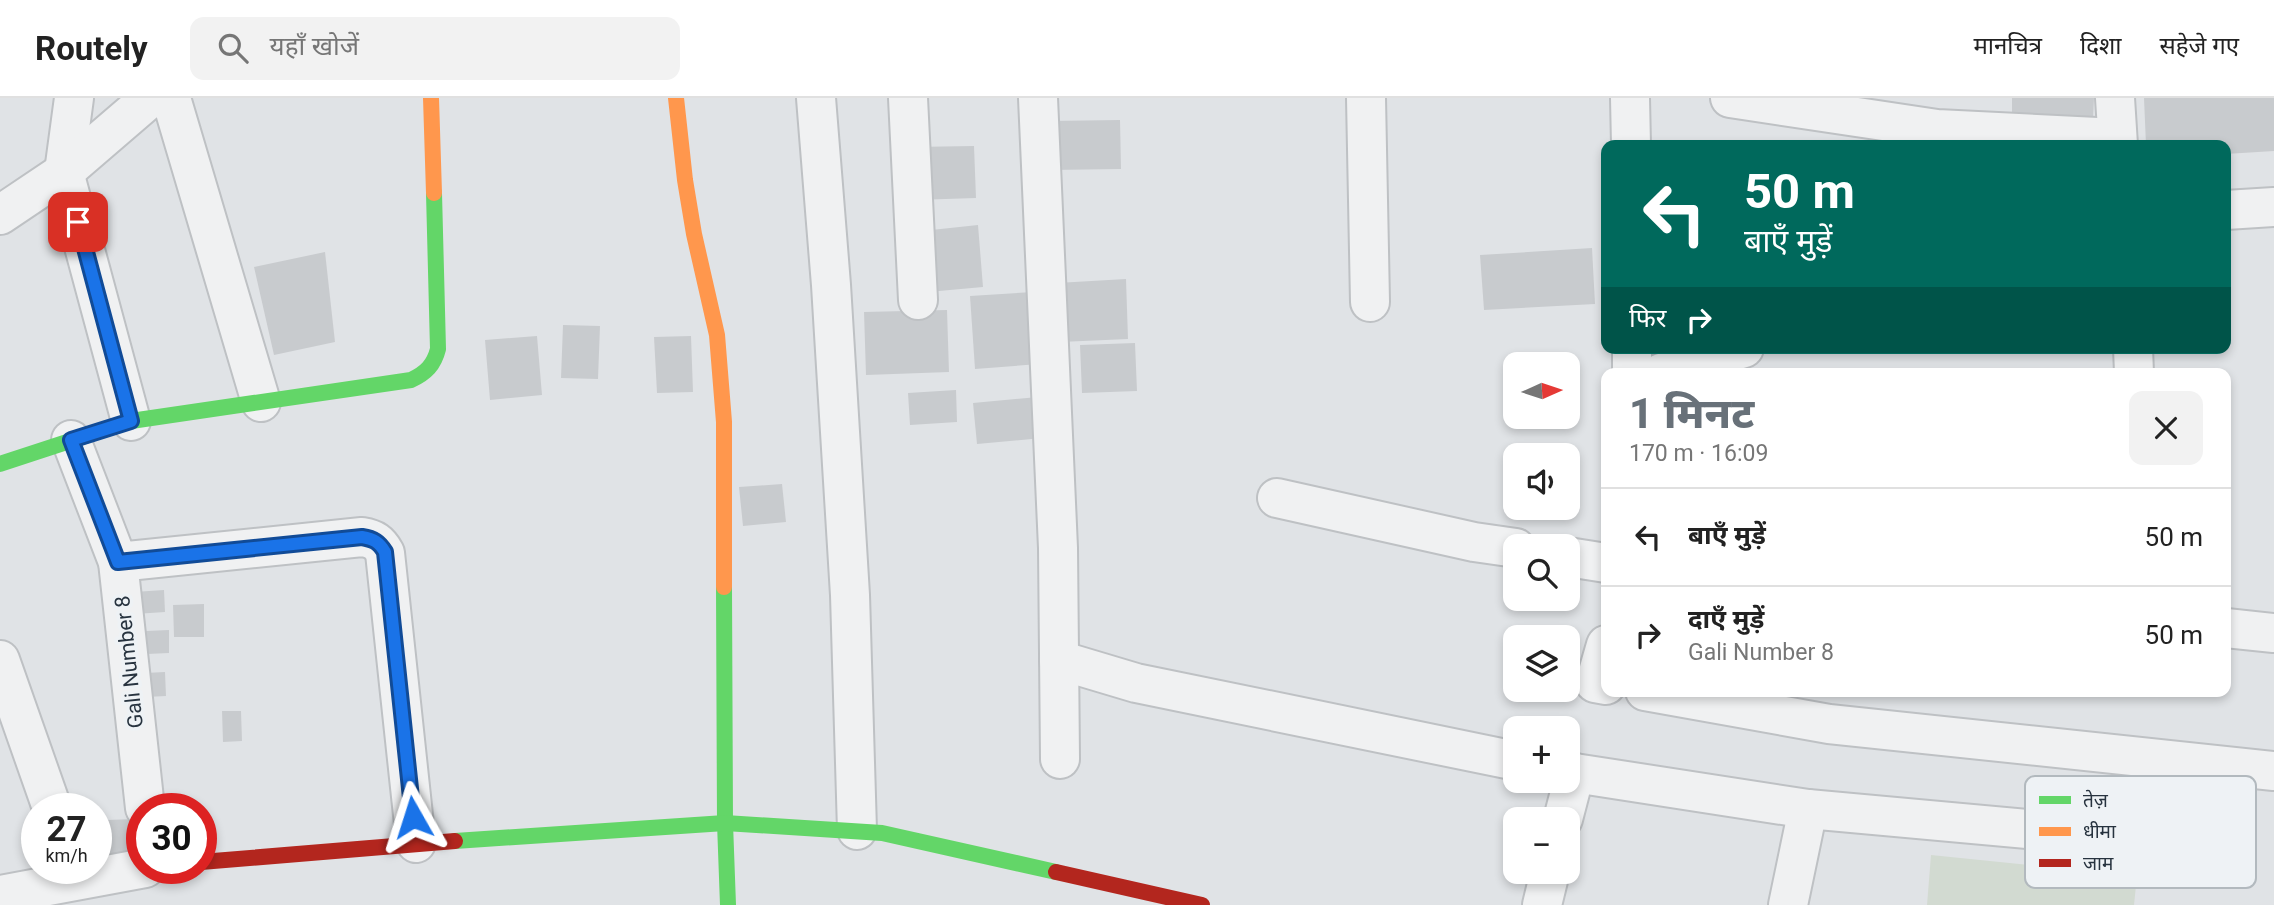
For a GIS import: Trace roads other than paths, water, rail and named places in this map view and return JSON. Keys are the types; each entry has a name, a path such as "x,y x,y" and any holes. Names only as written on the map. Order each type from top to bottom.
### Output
{"street":[{"path":"74,98 64,172 131,421"},
{"path":"0,215 64,172 150,98"},
{"path":"171,98 261,402"},
{"path":"0,464 131,421 411,380 424,374 435,363 438,349 431,98"},
{"path":"676,98 685,180 694,234 718,335 721,373 724,435 725,823 728,905"},
{"path":"816,98 831,285 849,581 856,830"},
{"path":"908,98 918,300"},
{"path":"1038,98 1058,548 1060,759"},
{"path":"1366,98 1370,302"},
{"path":"1630,98 1631,140"},
{"path":"1730,98 1937,129 2089,140"},
{"path":"2115,98 2117,140"},
{"path":"2231,210 2274,207"},
{"path":"1691,368 1728,354"},
{"name":"Gali Number 8","path":"71,440 118,562 143,793"},
{"path":"1277,498 1503,546"},
{"path":"118,562 362,537 380,544 385,552 416,842"},
{"path":"1580,558 1601,562"},
{"path":"2231,629 2274,633"},
{"path":"0,660 47,793"},
{"path":"1059,660 1136,683 1503,758"},
{"path":"1601,662 1595,683 1601,684"},
{"path":"1680,697 1829,723 2274,771"},
{"path":"1580,773 1808,809 2025,829"},
{"path":"1788,905 1808,809"},
{"path":"217,861 416,842 725,823 882,833 1202,905"},
{"path":"0,895 79,884"},
{"path":"1542,905 1547,884"}]}
